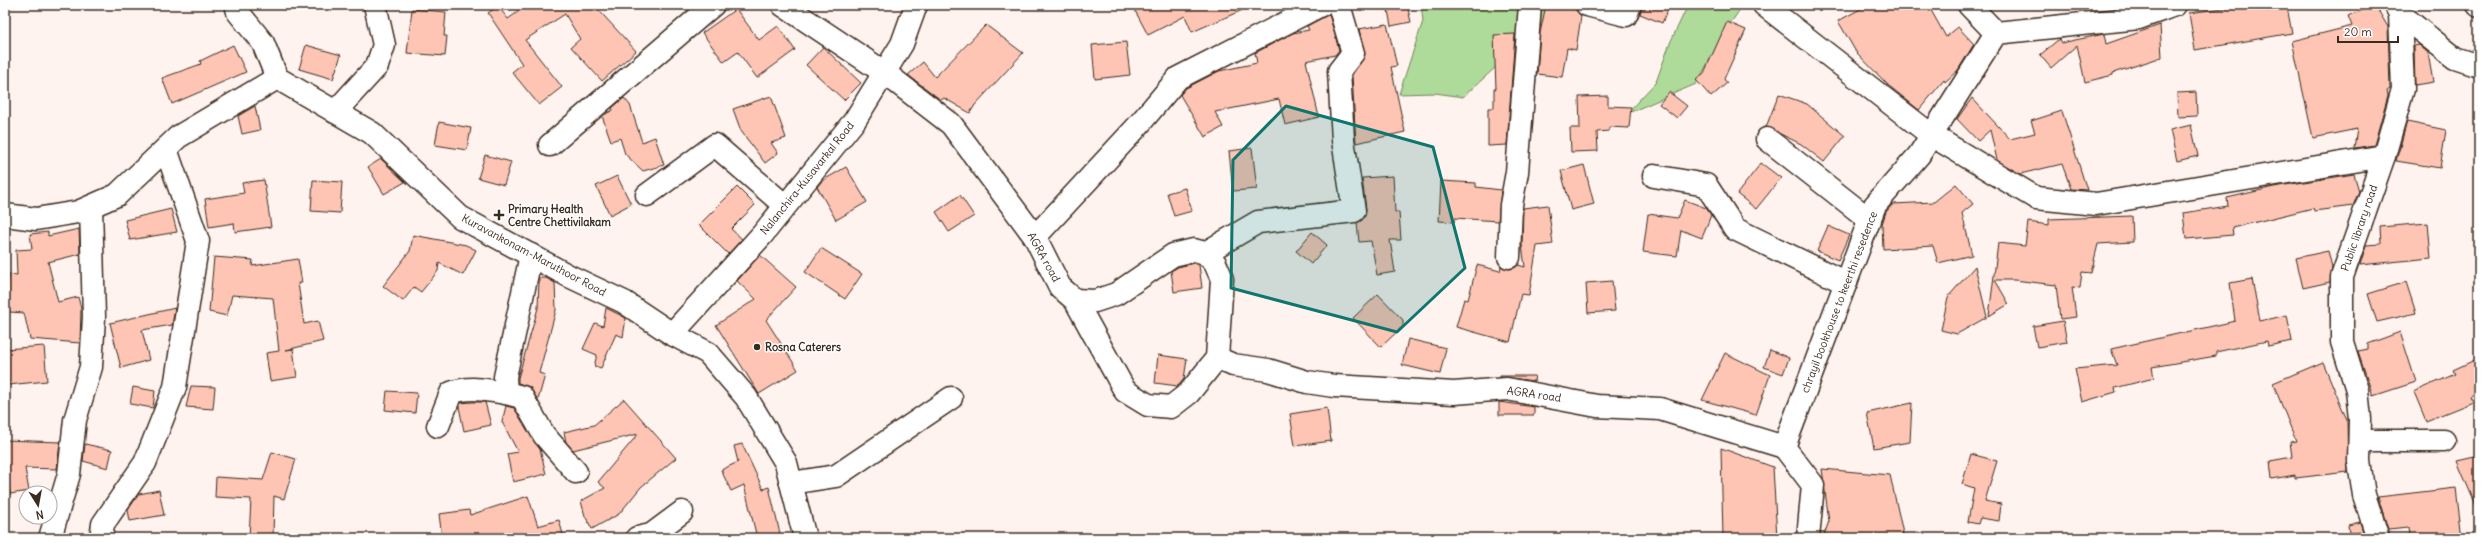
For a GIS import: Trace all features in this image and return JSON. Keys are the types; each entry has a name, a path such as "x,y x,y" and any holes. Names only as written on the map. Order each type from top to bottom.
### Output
{"street":[{"path":"5,215 36,219 78,212 117,195 178,137 277,78 263,43 238,12 240,5"},
{"path":"335,112 378,66 384,45 375,5"},
{"path":"550,145 713,5"},
{"name":"AGRA road","path":"783,5 885,73 951,124 1035,237 1060,287 1075,300"},
{"name":"Nalanchira-Kusavarkal Road","path":"672,334 762,235 855,120 902,44 916,5"},
{"path":"1035,237 1136,128 1178,78 1321,5"},
{"path":"1205,253 1258,222 1354,211 1343,140 1339,70 1353,53 1339,5"},
{"path":"1509,257 1511,205 1517,172 1530,5"},
{"path":"1587,5 1626,15 1630,5"},
{"path":"1764,5 1930,136 2036,198 2096,204 2384,156"},
{"path":"1969,5 1996,33 2139,18 2175,5"},
{"path":"2398,10 2455,58 2479,66"},
{"name":"Public library road","path":"2378,538 2364,495 2359,462 2360,441 2357,390 2342,342 2342,277 2384,156 2403,89 2398,10"},
{"name":"chrayil bookhouse to keerthi resedence","path":"1784,448 1875,205 1919,155 1996,33"},
{"name":"Kuravankonam-Maruthoor Road","path":"277,78 372,133 460,217 624,302 672,334 708,353 746,397 786,463 806,538"},
{"path":"1767,139 1870,220"},
{"path":"647,195 715,145 784,206"},
{"path":"101,538 103,524 145,463 175,387 198,241 166,149"},
{"path":"1654,176 1706,184 1735,229 1846,283"},
{"path":"50,538 68,474 76,420 91,367 94,317 90,207"},
{"path":"1194,250 1205,253 1215,263 1222,279 1217,358 1190,393 1170,406 1148,405 1125,391 1075,300 1095,301 1116,294 1173,255 1194,250"},
{"path":"506,393 505,377 531,255"},
{"name":"AGRA road","path":"1217,358 1233,365 1279,374 1307,382 1334,386 1454,393 1507,389 1597,406 1660,409 1784,448"},
{"path":"438,426 451,394 461,390 488,390 522,397 544,435 576,472"},
{"path":"791,483 836,476 951,398"},
{"path":"2360,441 2444,442"},
{"path":"1784,448 1813,485 1808,538"},
{"path":"646,537 682,512"}],"highlighted area":[{"path":"1286,106 1433,147 1465,268 1397,332 1231,288 1233,160"}],"green space":[{"path":"1421,5 1564,5 1463,97 1435,93 1399,94 1423,21"},
{"path":"1688,5 1743,5 1728,27 1696,84 1626,114 1656,82 1670,43"}],"building":[{"path":"513,5 594,5 636,51 602,81 571,47 580,39 565,14 525,40 562,87 539,105 512,72 522,64 488,13 498,6 508,19 518,12"},
{"path":"1132,5 1254,5 1192,32 1185,16 1148,35"},
{"path":"1387,5 1407,5 1411,22 1391,26"},
{"path":"1546,5 1575,9 1581,16 1576,50 1567,48 1562,77 1537,74 1540,33"},
{"path":"1642,5 1670,5 1662,23 1640,14"},
{"path":"1868,5 1928,5 1946,37 1958,27 1974,44 1958,70 1945,82 1944,80 1919,110 1888,85 1856,52 1838,21"},
{"path":"2229,5 2267,5 2268,11 2287,7 2292,33 2195,50 2189,13 2230,7"},
{"path":"2375,5 2388,27 2390,88 2387,90 2388,95 2374,145 2354,148 2357,129 2313,138 2292,41 2352,26 2348,16"},
{"path":"412,9 446,12 444,36 447,36 445,56 407,53"},
{"path":"736,9 759,40 778,26 795,50 757,78 738,52 724,62 702,33"},
{"path":"1329,14 1339,50 1335,55 1306,61 1319,117 1285,125 1279,99 1215,112 1223,127 1205,137 1180,95 1186,88 1219,71 1257,63 1255,53 1293,33 1309,30 1307,26"},
{"path":"1727,22 1746,30 1724,79 1727,83 1711,97 1696,80 1704,73"},
{"path":"1387,24 1397,66 1391,67 1405,132 1356,143 1352,75 1365,55 1359,29"},
{"path":"986,25 1023,53 975,105 970,113 944,98 941,100 908,75 923,62 935,77"},
{"path":"2160,25 2162,57 2113,73 2113,75 2085,82 2077,45 2051,68 2040,55 2059,39 2061,43 2104,34 2106,44"},
{"path":"1515,34 1507,145 1488,146 1488,108 1494,108 1494,88 1496,89 1494,35"},
{"path":"1126,42 1130,75 1095,79 1092,45"},
{"path":"233,45 246,72 172,104 162,78 201,64 200,61"},
{"path":"306,45 341,55 333,79 299,69"},
{"path":"2419,45 2428,53 2433,82 2415,85 2414,46"},
{"path":"823,47 861,83 844,100 806,65"},
{"path":"1669,92 1687,106 1677,118 1659,104"},
{"path":"2196,92 2197,116 2178,117 2177,93"},
{"path":"1779,94 1807,104 1845,136 1824,162 1801,144 1766,127"},
{"path":"771,96 786,138 771,143 778,153 765,163 741,131 733,109"},
{"path":"1608,96 1608,106 1631,107 1629,128 1609,127 1609,131 1597,132 1598,151 1571,152 1570,128 1580,128 1579,97"},
{"path":"624,98 630,105 642,142 655,137 664,165 643,171 625,154 620,138 611,141 602,116 613,110 612,108"},
{"path":"1972,98 2010,139 2035,133 2031,121 2062,111 2087,190 2071,189 2062,164 2020,174 1997,160 1990,130 1978,141 1957,119"},
{"path":"255,106 260,130 242,134 238,116"},
{"path":"439,122 471,128 467,150 435,145"},
{"path":"2407,122 2446,130 2440,168 2396,161"},
{"path":"2191,125 2198,156 2177,161 2170,130"},
{"path":"1252,148 1257,189 1233,191 1229,151"},
{"path":"485,155 511,162 504,185 478,178"},
{"path":"381,159 405,182 384,194 368,167"},
{"path":"1761,163 1781,178 1756,209 1737,194"},
{"path":"1584,165 1594,204 1571,210 1561,171"},
{"path":"846,167 867,202 836,220 817,187 822,181"},
{"path":"2354,174 2359,191 2353,206 2314,211 2313,208 2232,228 2233,235 2186,239 2183,213 2228,206 2227,198 2279,186"},
{"path":"617,176 631,204 610,215 596,186"},
{"path":"1393,176 1395,212 1399,212 1401,240 1390,240 1395,272 1377,275 1371,241 1359,242 1357,223 1365,216 1366,209 1362,178"},
{"path":"264,180 271,227 235,232 234,223 209,227 205,199 244,193 242,183"},
{"path":"313,180 342,182 340,213 311,211"},
{"path":"1441,181 1476,183 1476,187 1501,190 1498,221 1455,218 1454,222 1439,221"},
{"path":"1956,184 1973,204 1962,213 1972,255 1938,263 1933,246 1883,249 1882,224 1886,212 1893,204 1934,202"},
{"path":"737,187 755,205 731,229 742,239 728,254 699,225"},
{"path":"1185,188 1192,211 1174,216 1167,193"},
{"path":"960,195 974,216 949,232 936,212"},
{"path":"1685,200 1706,208 1711,215 1702,238 1681,230 1677,256 1643,252 1648,214 1677,218"},
{"path":"1548,205 1553,244 1537,246 1529,295 1521,294 1510,342 1456,327 1464,299 1468,300 1477,265 1500,271 1501,266 1509,269 1518,265 1525,267 1522,245 1523,208"},
{"path":"171,209 177,232 130,240 125,220"},
{"path":"2132,216 2133,242 2098,244 2091,273 2082,272 2080,288 2072,287 2076,317 2060,319 2056,285 2014,280 1995,280 2009,304 1989,316 1998,243 2025,246 2028,222 2049,225 2049,219"},
{"path":"2428,223 2431,258 2360,265 2366,245 2381,244 2380,227"},
{"path":"1828,226 1849,235 1838,260 1817,251"},
{"path":"79,229 80,254 48,262 58,302 78,297 81,309 80,343 30,339 24,313 9,312 6,302 9,274 17,275 16,250 32,249 30,234 48,232 48,236"},
{"path":"1312,232 1327,245 1311,264 1296,251"},
{"path":"413,235 466,245 476,250 463,275 439,263 438,271 421,292 414,287 403,301 383,286 410,251"},
{"path":"821,248 862,274 845,299 805,272"},
{"path":"2328,251 2332,267 2330,282 2303,288 2296,258"},
{"name":"Rosna Caterers","path":"760,255 796,287 766,320 798,370 759,394 716,325 756,299 737,281"},
{"path":"214,257 253,260 252,266 298,259 302,283 298,283 304,324 318,321 323,341 286,350 293,349 297,377 270,381 266,353 279,351 273,298 232,295 227,316 209,312"},
{"path":"1194,263 1199,265 1202,288 1174,292 1171,271 1178,267"},
{"path":"1975,266 1987,317 1957,334 1941,330 1948,297"},
{"path":"539,278 546,278 555,283 556,310 539,373 545,375 538,400 530,387 518,383 518,378 538,308"},
{"path":"2252,279 2260,321 2287,315 2292,341 2268,346 2267,341 2216,352 2216,356 2152,367 2154,378 2115,388 2116,392 2082,402 2075,369 2117,365 2111,349 2235,321 2230,283"},
{"path":"1612,281 1615,311 1588,313 1586,283"},
{"path":"2406,282 2416,313 2377,322 2368,294"},
{"path":"1378,294 1403,320 1403,326 1381,347 1353,318"},
{"path":"175,308 172,325 142,330 149,360 121,368 110,323"},
{"path":"606,308 626,318 623,337 616,334 601,368 594,366 597,355 583,349 595,323 603,326"},
{"path":"2063,321 2067,342 2037,347 2033,326"},
{"path":"2400,332 2416,382 2373,396 2358,351 2368,349 2368,344"},
{"path":"1408,339 1446,348 1440,374 1402,365"},
{"path":"44,346 47,381 8,385 5,349"},
{"path":"1770,350 1789,358 1783,374 1764,367"},
{"path":"1725,353 1770,375 1756,415 1702,400"},
{"path":"1158,355 1187,359 1184,379 1178,386 1155,383"},
{"path":"2479,358 2479,392 2470,396 2473,402 2426,421 2414,392 2455,374 2453,370"},
{"path":"2323,362 2347,420 2348,472 2295,478 2295,475 2272,479 2270,461 2292,457 2290,442 2296,441 2273,383"},
{"path":"1500,376 1535,376 1534,381"},
{"path":"191,386 215,387 213,409 186,407"},
{"path":"133,387 155,391 153,408 130,404"},
{"path":"387,391 417,393 415,413 385,410"},
{"path":"624,399 676,458 641,487 619,514 592,529 585,516 581,501 605,488 598,482 638,434 573,450 566,442 564,432 594,425"},
{"path":"485,402 491,425 464,431 459,407 460,403"},
{"path":"1499,402 1534,407 1534,415 1499,415"},
{"path":"1912,403 1910,442 1874,448 1867,413"},
{"path":"506,406 514,408 540,449 546,474 513,482 507,454 518,452 502,422"},
{"path":"1327,408 1331,441 1295,446 1290,414"},
{"path":"5,440 60,442 57,469 25,468 28,485 18,485 18,493 10,494 5,462"},
{"path":"85,444 112,450 108,468 83,461"},
{"path":"742,444 763,489 769,487 781,538 757,538 744,485 731,491 721,470 738,462 734,446"},
{"path":"1721,448 1773,467 1777,538 1723,538"},
{"path":"272,452 296,459 284,499 274,496 273,538 249,538 251,499 215,497 216,477 263,480"},
{"path":"1971,454 1997,461 1985,501 2001,504 1999,521 1980,518 1978,524 1968,522 1974,488 1962,484"},
{"path":"2479,456 2479,513 2457,461"},
{"path":"1822,469 1890,475 1904,538 1823,538 1829,521"},
{"path":"2456,488 2462,538 2410,538 2409,527 2388,529 2378,497"},
{"path":"159,490 164,515 130,521 128,510 139,494"},
{"path":"528,496 538,526 559,520 564,538 442,538 439,514 469,510 470,515"},
{"path":"2360,522 2363,532 2349,533 2348,525"}],"place":[{"name":"Primary Health Centre Chettivilakam","path":"499,215"},
{"name":"Rosna Caterers","path":"757,347"}]}
